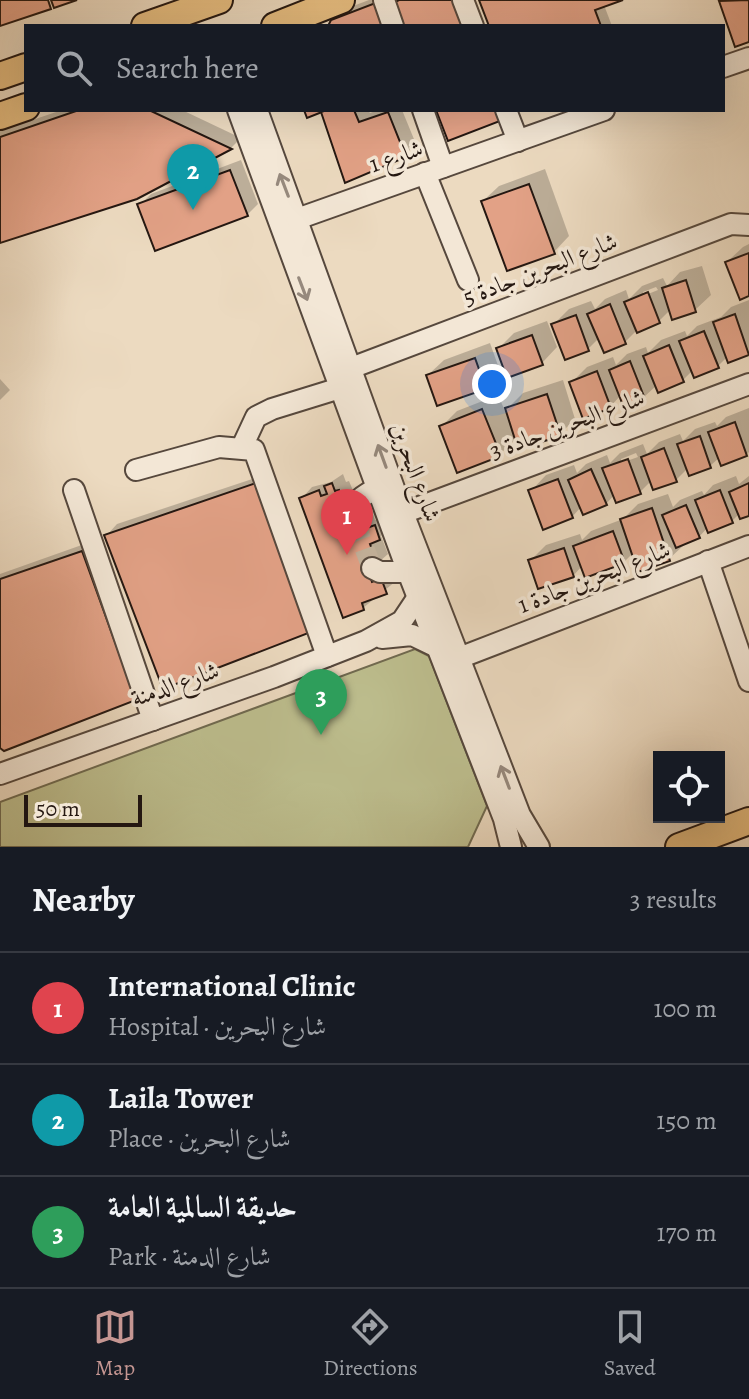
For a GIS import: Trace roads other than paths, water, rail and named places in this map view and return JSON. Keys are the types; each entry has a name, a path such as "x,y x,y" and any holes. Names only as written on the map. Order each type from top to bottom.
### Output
{"main road":[{"path":"151,24 219,0"},
{"path":"280,24 341,0"},
{"path":"0,76 24,68"},
{"path":"0,116 24,108"},
{"path":"679,847 749,821"}],"street":[{"path":"384,0 392,24"},
{"path":"463,0 472,24"},
{"path":"725,66 749,58"},
{"name":"شارع البحرين","path":"239,112 408,572 504,819 511,847"},
{"name":"شارع البحرين","path":"258,112 403,513 520,815 537,846"},
{"path":"423,112 434,170 468,280"},
{"path":"507,112 518,141"},
{"name":"شارع 1","path":"297,219 598,112"},
{"name":"شارع البحرين جادة 5","path":"351,368 731,224 749,225"},
{"name":"شارع البحرين جادة 3","path":"403,513 749,384"},
{"path":"242,447 256,417 340,388"},
{"path":"136,470 219,447 254,450 327,656"},
{"path":"354,521 354,504 377,488"},
{"path":"74,490 153,720"},
{"name":"شارع البحرين جادة 1","path":"459,658 749,546"},
{"path":"708,561 749,681"},
{"path":"372,568 380,572 408,572"},
{"name":"شارع الدمنة","path":"0,774 366,641 402,621 418,597"},
{"name":"شارع الدمنة","path":"366,641 412,635 439,648"}],"tunnel":[{"path":"354,521 372,568"}],"place":[{"name":"Laila Tower","path":"193,210"},
{"name":"International Clinic","path":"347,555"},
{"name":"حديقة السالمية العامة","path":"321,735"}]}
